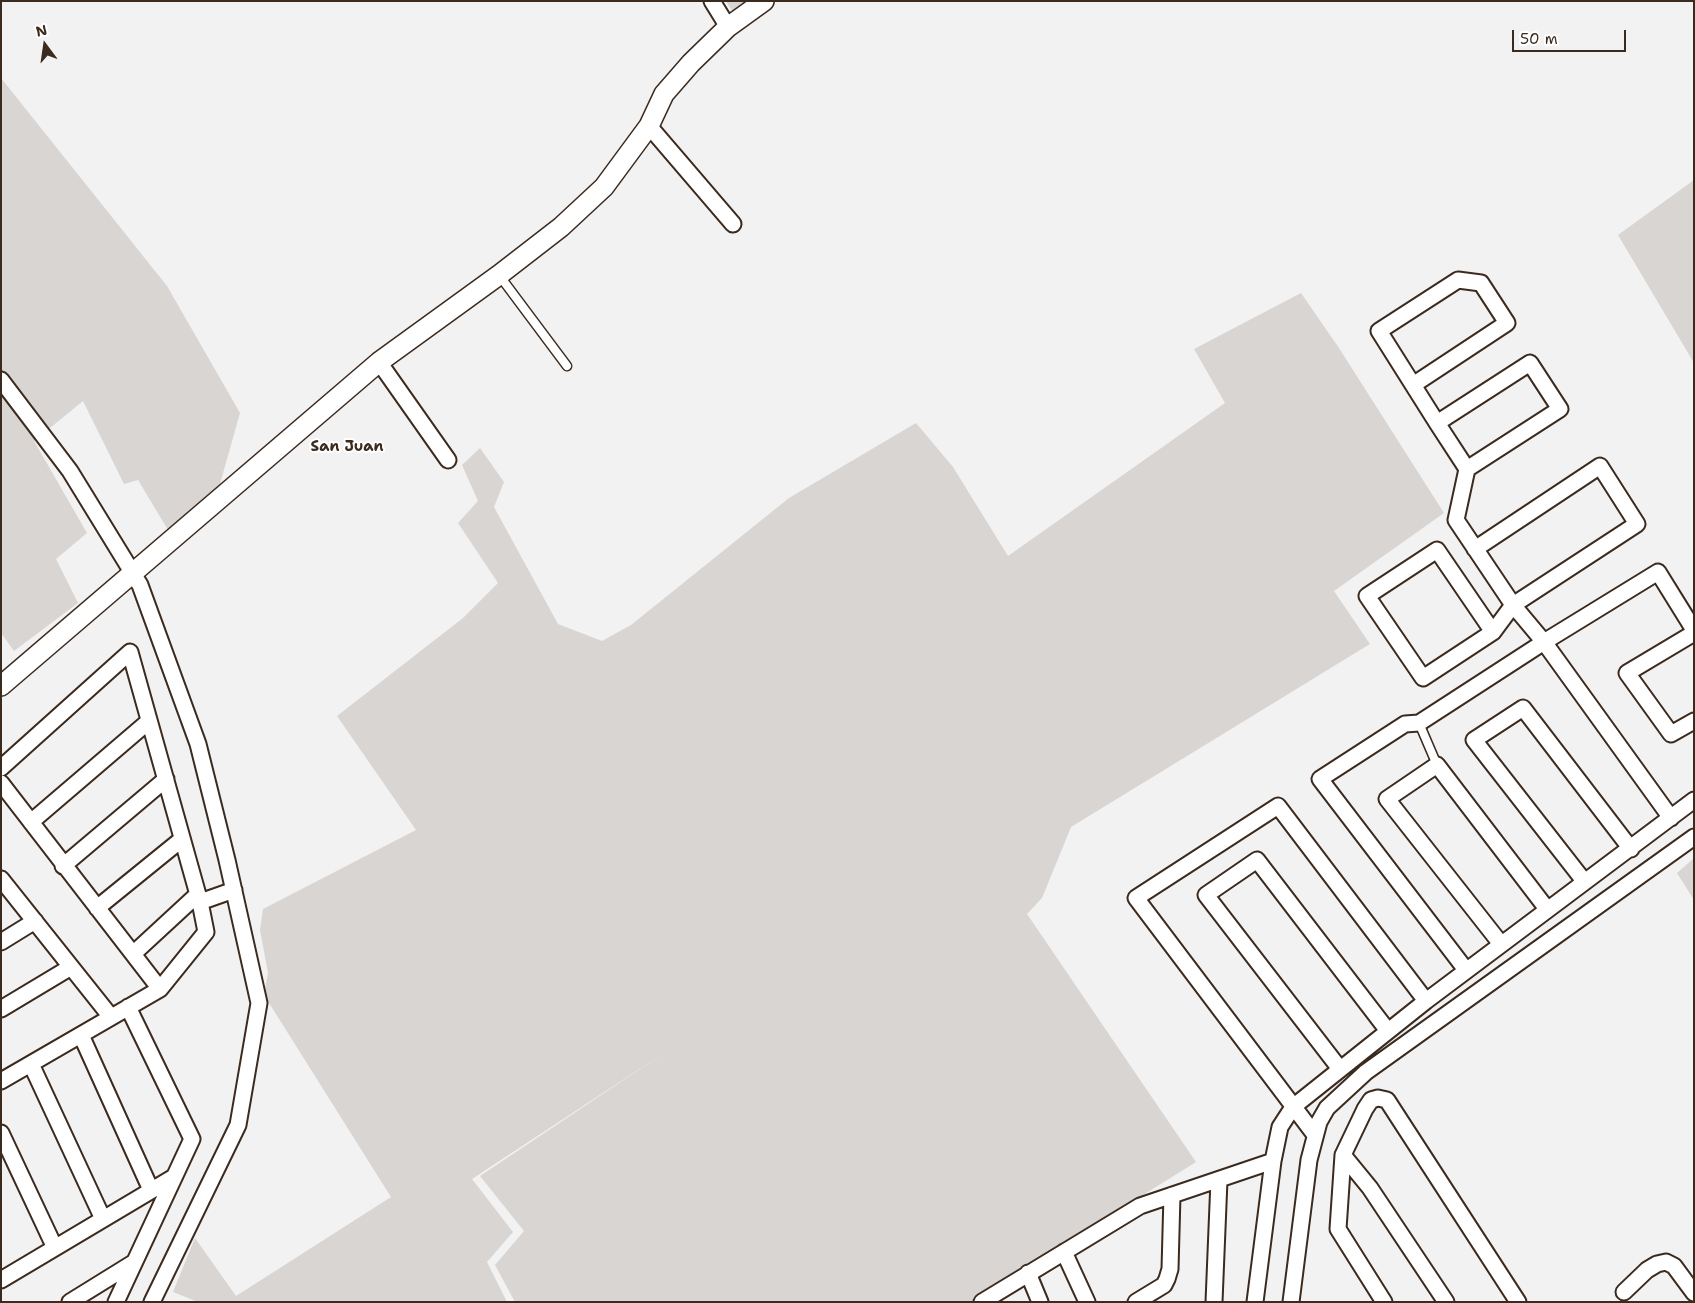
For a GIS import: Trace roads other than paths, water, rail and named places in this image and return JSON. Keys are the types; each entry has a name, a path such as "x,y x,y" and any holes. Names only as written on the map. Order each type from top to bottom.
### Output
{"street":[{"path":"712,1 728,27"},
{"path":"1,686 379,362 499,275 561,227 604,187 649,126 664,94 728,27 764,1"},
{"path":"649,126 733,224"},
{"path":"1413,385 1507,323 1481,283 1458,280 1379,331 1413,385 1437,423 1467,469"},
{"path":"379,362 448,460"},
{"path":"1437,423 1530,363 1560,409 1467,469 1456,520 1513,605 1544,642 1671,818"},
{"path":"1,380 70,471 140,585 198,744 234,890 259,1003 238,1125 152,1302"},
{"path":"1475,549 1600,466 1638,524 1513,605 1493,632 1423,678 1368,596 1437,550 1493,632"},
{"path":"1466,970 1320,779 1405,724 1419,723 1544,642 1658,572 1694,632 1627,673 1671,734 1694,721"},
{"path":"1,768 130,652 199,898 206,932 160,989 1,1081"},
{"path":"1584,881 1474,740 1523,708 1631,849"},
{"path":"31,822 150,721"},
{"path":"1501,944 1387,799 1436,765 1547,909"},
{"path":"63,866 166,779"},
{"path":"1,783 63,866 160,989"},
{"path":"1255,1302 1273,1161 1280,1127 1293,1107 1466,970 1584,881 1631,849 1694,800"},
{"path":"1315,1135 1136,898 1278,806 1426,1001"},
{"path":"1291,1302 1309,1160 1315,1135 1327,1108 1366,1072 1694,837"},
{"path":"97,908 182,839"},
{"path":"1340,1069 1206,895 1257,860 1388,1031"},
{"path":"1,879 111,1017"},
{"path":"133,954 199,898 234,890"},
{"path":"1,942 35,921"},
{"path":"1,1009 71,967"},
{"path":"116,1302 192,1139 128,1008"},
{"path":"81,1035 151,1190"},
{"path":"32,1064 103,1220"},
{"path":"1384,1302 1338,1229 1343,1155 1368,1105 1378,1098 1387,1100 1518,1302"},
{"path":"1,1133 55,1248"},
{"path":"1343,1155 1370,1188 1446,1302"},
{"path":"989,1300 1028,1273 1140,1206 1273,1161"},
{"path":"3,1273 55,1248 174,1177"},
{"path":"1214,1302 1219,1180"},
{"path":"1136,1302 1164,1285 1167,1280 1170,1269 1172,1195"},
{"path":"1064,1252 1087,1302"},
{"path":"1624,1292 1647,1270 1657,1264 1666,1262 1674,1266 1694,1293"},
{"path":"70,1302 134,1264"},
{"path":"1028,1273 1040,1302"}],"lane":[{"path":"499,275 567,366"},
{"path":"1419,723 1436,765"}],"district":[{"name":"San Juan","path":"347,447"}]}
